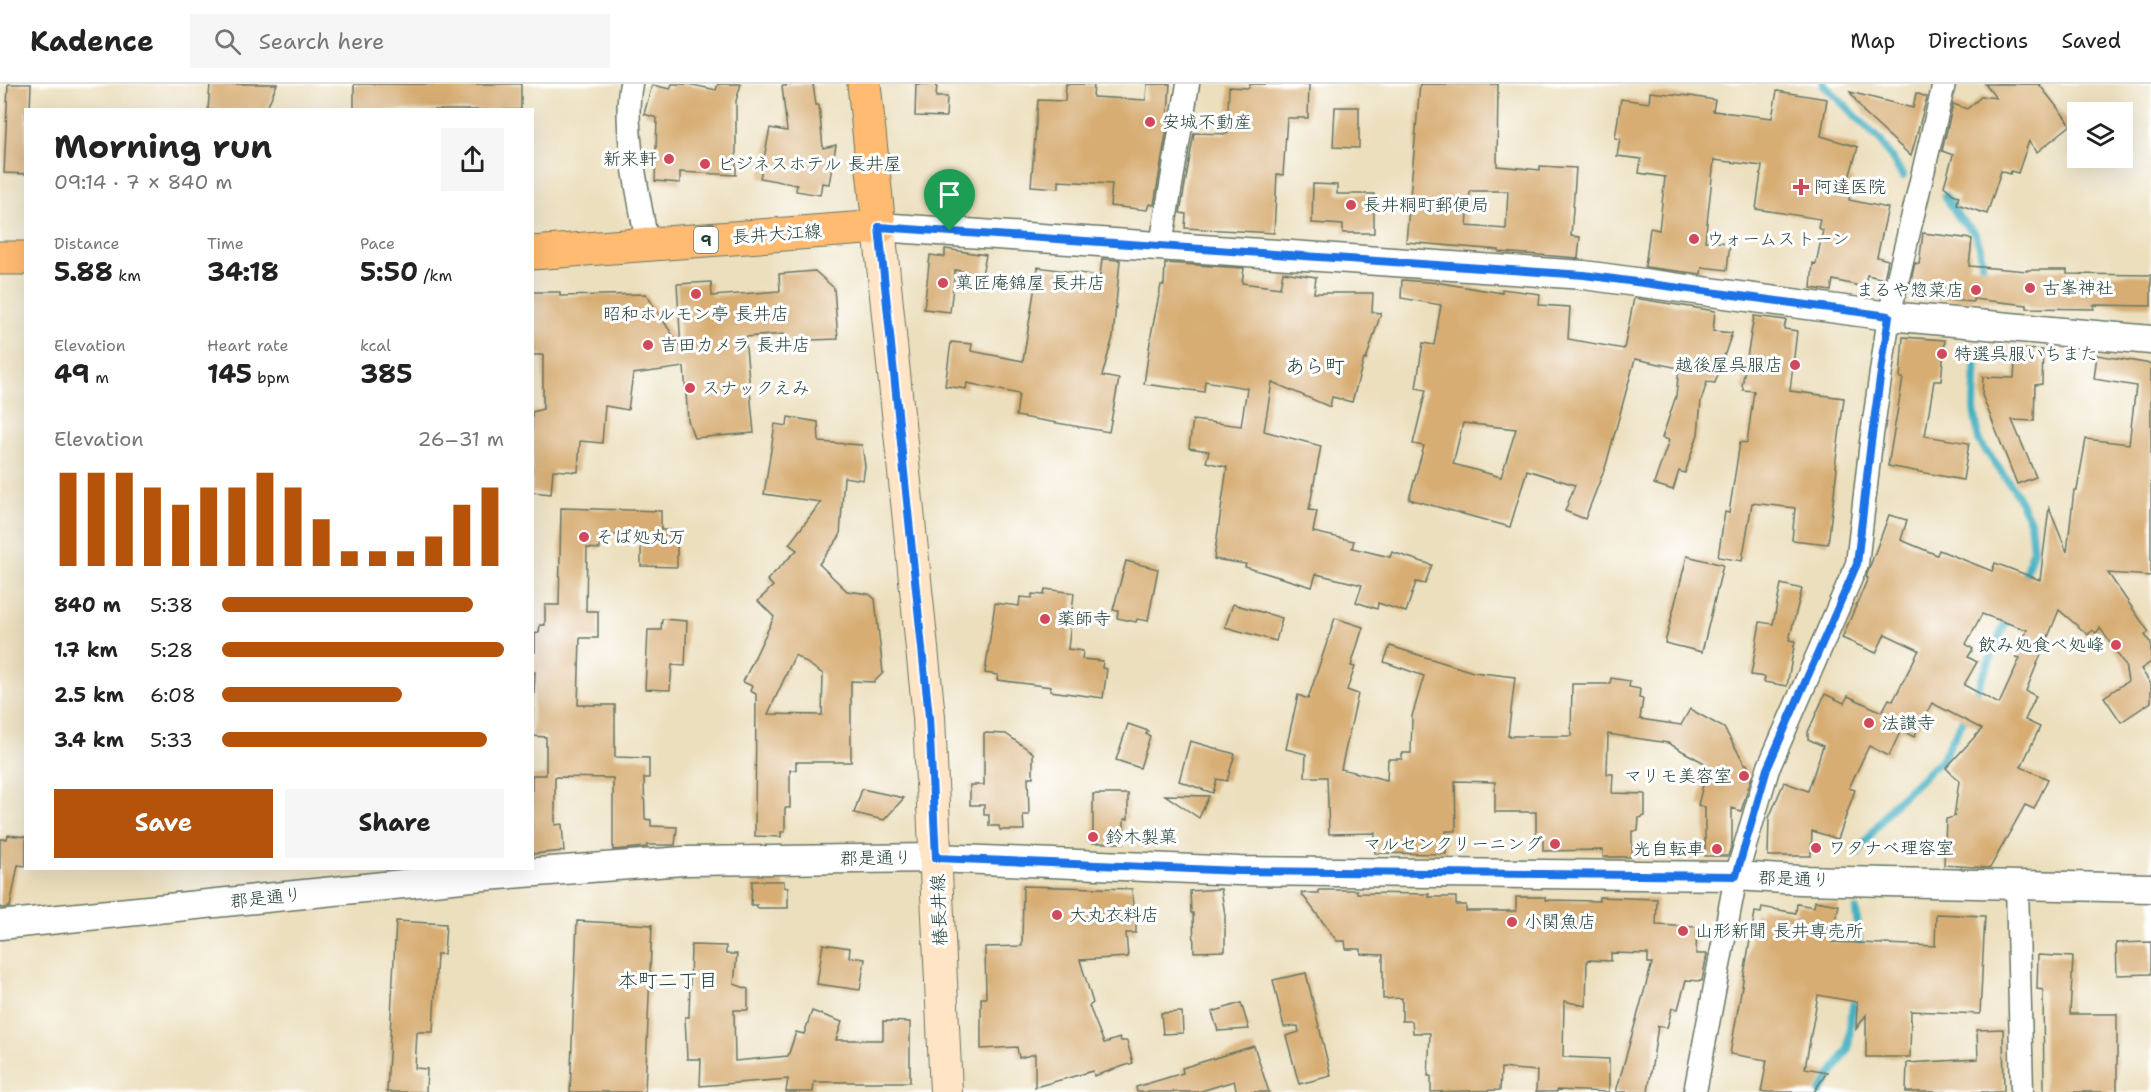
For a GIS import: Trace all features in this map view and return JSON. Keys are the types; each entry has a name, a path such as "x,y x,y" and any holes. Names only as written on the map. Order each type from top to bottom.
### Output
{"main road":[{"path":"864,84 879,227"},
{"name":"長井大江線","path":"534,253 879,227"},
{"name":"椿長井線","path":"879,227 929,717 946,1092"},
{"path":"0,258 24,258"}],"street":[{"path":"632,84 629,94 632,149 647,244"},
{"path":"1161,245 1188,84"},
{"path":"1695,1092 1736,876 1767,769 1857,564 1889,316 1944,84"},
{"path":"879,227 1584,275 1889,316 2151,340"},
{"name":"郡是通り","path":"0,925 472,877 683,861 936,858 1239,871 1736,876 1800,880 2151,888"},
{"path":"2017,884 2022,1092"}],"building":[{"path":"8,84 31,84 30,108 24,108 24,174 4,173"},
{"path":"210,84 277,84 267,108 208,108"},
{"path":"354,84 521,84 521,108 354,108"},
{"path":"672,84 688,84 716,90 718,84 741,84 736,101 736,175 680,172 680,183 655,181 657,118 644,114 652,85 670,89"},
{"path":"813,84 816,105 819,105 823,148 836,145 829,184 822,183 820,195 796,191 797,185 760,178 770,128 787,131 782,86"},
{"path":"916,84 937,84 936,97 947,97 946,117 915,116"},
{"path":"1066,84 1094,84 1093,97 1146,100 1147,84 1170,84 1167,129 1154,205 1149,204 1147,210 1110,206 1112,184 1059,181 1059,188 1031,186 1038,100 1065,101"},
{"path":"1250,84 1309,84 1308,118 1287,118 1283,175 1277,174 1274,233 1185,228 1186,214 1180,213 1194,133 1227,134 1229,87 1249,88"},
{"path":"1420,84 1498,84 1497,166 1540,170 1540,166 1576,168 1571,236 1580,237 1578,258 1406,242","holes":["1470,191 1508,191 1506,229 1467,226"]},
{"path":"1985,84 2039,84 2067,120 2067,128 2037,152 2029,141 2018,173 2011,171 2010,174 2001,171 1987,214 1957,204 1959,196 1944,186 1953,155 1942,151 1953,104 1967,109 1982,96 1996,98"},
{"path":"1777,91 1827,99 1821,136 1858,147 1849,178 1853,179 1849,200 1888,208 1877,257 1888,260 1884,279 1867,275 1864,287 1833,280 1831,291 1811,288 1813,263 1816,264 1823,230 1818,228 1820,219 1756,209 1762,166 1714,160 1705,241 1730,243 1727,270 1702,267 1701,274 1645,267 1650,228 1659,230 1665,177 1639,173 1641,159 1617,156 1620,139 1615,138 1621,99 1649,103 1650,92 1690,96 1715,100 1713,111 1772,118"},
{"path":"1850,92 1913,108 1916,93 1927,97 1911,156 1865,114"},
{"path":"1335,107 1359,107 1359,148 1333,147"},
{"path":"1313,184 1337,185 1337,194 1374,194 1374,233 1343,233 1343,225 1312,223"},
{"path":"1923,233 1972,239 1969,266 2027,271 2067,270 2067,274 2151,275 2151,306 2093,305 2094,309 2027,308 2027,305 1973,299 1973,302 1912,297 1913,285 1910,284 1915,263 1919,264"},
{"path":"945,249 986,255 982,275 955,270 950,312 924,309 930,255 945,257"},
{"path":"1102,259 1120,260 1113,337 1102,376 1119,379 1109,432 1016,416 1019,394 967,383 966,389 945,386 951,342 972,344 971,351 1023,361 1038,267 1100,276"},
{"path":"1165,263 1244,268 1242,283 1280,288 1283,272 1316,277 1314,293 1373,293 1372,312 1381,313 1366,360 1364,359 1352,402 1332,397 1330,407 1272,382 1264,431 1321,446 1309,510 1317,511 1313,532 1354,541 1352,548 1390,557 1392,552 1432,565 1425,584 1416,582 1406,612 1378,603 1377,609 1356,602 1362,585 1316,574 1312,587 1245,567 1246,564 1214,559 1227,467 1206,462 1209,451 1189,448 1193,420 1241,426 1247,388 1205,381 1204,392 1144,384 1161,285 1164,285"},
{"path":"815,271 834,288 838,339 784,341 784,334 745,337 754,433 694,438 688,420 684,367 633,374 628,410 605,406 602,443 580,441 578,472 553,470 551,494 534,492 534,411 543,409 543,355 534,355 534,292 560,292 560,296 646,294 681,348 677,284 711,282 712,296 780,291 779,274"},
{"path":"1402,280 1441,283 1502,293 1502,289 1540,294 1539,305 1570,307 1568,339 1624,349 1634,298 1715,311 1713,331 1732,333 1715,383 1707,382 1701,401 1698,434 1685,473 1679,471 1673,490 1654,484 1669,440 1662,438 1676,396 1679,368 1635,359 1606,465 1585,519 1565,511 1575,485 1527,470 1510,527 1409,499 1424,446 1413,444 1426,390 1416,388 1423,343 1434,345 1441,305 1401,298","holes":["1463,423 1516,429 1501,477 1453,464"]},
{"path":"1754,316 1786,320 1784,329 1797,331 1790,391 1844,398 1828,544 1792,540 1795,508 1752,503 1742,561 1718,557 1725,512 1729,513 1740,442 1747,443 1754,391 1743,390 1742,386"},
{"path":"1903,337 1945,340 1941,381 1934,381 1925,436 1969,443 1963,480 1888,466 1903,378 1900,378"},
{"path":"2016,349 2043,350 2042,384 2035,385 2034,421 2012,420 2036,477 2017,484 1982,395 1983,377 2014,378"},
{"path":"2097,355 2151,364 2151,576 2108,573 2149,632 2145,635 2151,644 2151,662 2141,669 2151,684 2151,702 2121,722 2104,697 2128,681 2125,665 2100,628 2096,633 2092,630 2088,635 2059,610 2026,691 2036,696 2025,720 2040,727 2021,767 2048,779 2034,809 2025,805 1990,868 1944,865 1946,819 1954,817 1959,781 1946,768 1982,729 1932,703 1914,737 1901,730 1889,756 1869,746 1849,788 1855,790 1838,839 1812,831 1811,856 1768,856 1769,818 1784,782 1808,791 1823,746 1808,739 1808,732 1825,694 1844,703 1848,696 1882,712 1889,699 1893,701 1919,650 1885,634 1876,653 1842,638 1868,578 1866,577 1889,515 1907,520 1901,540 1937,555 1939,550 1992,571 1995,563 2040,580 2049,508 2067,552 2074,490 2077,490 2086,439 2129,444 2136,386 2094,379","holes":["1982,614 2027,630 2016,657 2020,658 1999,704 1964,685 1977,662 1968,657 1973,649 1966,644"]},
{"path":"788,417 818,422 819,442 862,445 865,466 863,480 844,477 840,536 819,564 847,591 869,594 875,599 883,673 874,682 851,681 851,762 796,762 796,770 790,770 790,808 785,808 785,832 781,832 781,837 755,836 756,694 750,691 752,686 743,682 774,617 758,601 773,586 767,580 797,550 789,544 821,502 764,494 775,424 787,426","holes":["795,655 823,674 822,715 768,714"]},
{"path":"561,508 661,511 661,530 677,530 677,567 641,566 641,536 600,535 600,549 587,548 586,611 598,611 598,638 580,638 578,705 615,705 615,757 649,758 649,778 644,778 645,819 651,820 651,826 677,827 675,845 647,845 647,847 613,850 613,778 555,777 555,825 562,824 564,851 534,854 534,775 546,775 546,737 534,736 535,634 539,632 540,625 545,625 545,605 559,605"},
{"path":"1687,556 1723,565 1702,652 1665,643"},
{"path":"1126,561 1158,569 1148,621 1137,619 1136,622 1117,618 1118,611 1113,610"},
{"path":"1781,584 1802,589 1789,640 1795,641 1787,686 1764,682 1765,677 1751,675 1760,622 1773,624"},
{"path":"1045,589 1074,593 1068,649 1083,651 1082,659 1103,661 1102,668 1107,669 1103,698 1050,691 1051,687 997,680 998,675 985,673 995,603 1019,606 1020,597 1032,598 1032,594 1044,595"},
{"path":"1233,604 1282,618 1276,641 1225,627"},
{"path":"1335,618 1363,627 1351,666 1355,667 1347,690 1358,694 1341,769 1387,780 1388,759 1402,759 1402,753 1411,753 1412,716 1424,676 1384,662 1390,646 1473,672 1515,677 1508,736 1571,736 1572,684 1610,684 1611,678 1630,681 1629,687 1640,689 1639,698 1643,699 1640,719 1681,725 1690,709 1724,728 1747,764 1752,776 1741,811 1732,808 1732,844 1728,856 1705,856 1705,807 1698,805 1708,765 1668,743 1608,734 1607,774 1613,774 1612,793 1645,794 1645,816 1639,818 1638,831 1632,831 1632,857 1603,857 1603,850 1543,851 1543,836 1536,836 1536,812 1495,812 1495,782 1455,781 1456,831 1446,831 1446,854 1375,853 1375,833 1329,834 1327,777 1305,777 1306,754 1286,749 1298,695 1308,699"},
{"path":"662,619 687,621 685,666 672,665 670,690 645,689 648,630 661,630"},
{"path":"1128,724 1148,731 1146,734 1150,736 1140,768 1116,760"},
{"path":"984,733 1006,734 1033,753 1033,777 1028,777 1029,815 1023,815 1024,830 1000,830 999,826 989,826 989,815 984,815 984,805 970,805 970,785 984,785"},
{"path":"1190,741 1235,754 1227,781 1217,779 1213,793 1179,781"},
{"path":"862,789 904,798 884,820 854,813"},
{"path":"1093,794 1128,794 1128,819 1124,819 1124,843 1093,843"},
{"path":"1165,795 1209,796 1199,818"},
{"path":"8,835 24,837 24,866 18,865 10,907 0,908 0,839 7,839"},
{"path":"752,881 784,881 784,887 788,888 788,908 757,908 757,905 751,905"},
{"path":"1023,886 1132,889 1133,908 1136,908 1136,933 1126,933 1128,957 1080,960 1093,1003 1089,1006 1104,1043 1120,1038 1121,1041 1127,1041 1133,1063 1094,1076 1093,1071 1035,1087 1035,1054 1019,1058 1017,1047 981,1049 981,998 986,998 985,947 1022,946"},
{"path":"1221,889 1225,915 1225,951 1194,952 1190,891"},
{"path":"1319,890 1357,890 1357,893 1429,894 1429,897 1456,897 1456,905 1466,905 1466,911 1516,911 1516,897 1599,901 1599,897 1657,899 1656,925 1697,927 1696,954 1707,954 1702,981 1686,980 1678,1009 1672,1008 1667,1028 1658,1026 1648,1092 1616,1092 1652,963 1648,963 1648,954 1611,953 1611,961 1587,960 1586,1006 1564,1001 1563,1057 1609,1059 1609,1092 1557,1090 1557,1092 1536,1092 1537,1071 1501,1068 1500,1090 1431,1092 1431,1076 1428,1076 1430,1033 1413,1033 1412,1021 1402,1021 1402,998 1383,999 1383,955 1361,954 1361,949 1346,949 1345,941 1337,941 1301,893 1319,893"},
{"path":"1815,901 1839,905 1832,942 1935,946 1936,914 1985,916 1980,1014 1911,1011 1910,1057 1866,1057 1866,1015 1856,1029 1857,1002 1818,995 1805,1068 1827,1072 1814,1092 1761,1092 1767,1060 1730,1054 1755,912 1761,913 1762,907 1796,913 1797,904 1814,907"},
{"path":"396,921 446,924 444,954 437,954 433,1032 417,1032 415,1068 427,1069 426,1092 387,1092"},
{"path":"577,921 652,925 645,1092 570,1092"},
{"path":"2151,942 2151,974 2117,975 2116,943"},
{"path":"823,944 850,948 849,957 865,959 860,990 817,984"},
{"path":"691,945 726,946 726,954 737,954 734,984 748,989 748,1010 734,1010 735,1061 788,1056 796,1032 804,1034 812,1011 842,1022 836,1040 883,1040 883,1021 910,1022 910,1082 814,1082 813,1092 786,1092 788,1079 700,1086 701,1059 687,1059 685,1017 689,1017"},
{"path":"2038,955 2073,957 2070,1014 2117,1014 2117,1092 2044,1092 2043,990 2037,989"},
{"path":"1306,973 1331,1076 1299,1084 1286,1036 1299,1032 1298,1026 1284,1027 1273,980"},
{"path":"1241,1003 1249,1029 1218,1031 1212,1012"},
{"path":"1182,1012 1183,1033 1163,1034 1161,1013"},
{"path":"2003,1029 2004,1092 1906,1092 1907,1063 1978,1059 1977,1030"},
{"path":"1254,1046 1269,1092 1237,1092 1234,1081 1198,1092 1137,1092 1136,1087 1183,1073 1182,1068"}],"waterway":[{"path":"1823,84 1880,140 1903,176"},
{"path":"1945,196 1960,219 1974,232 1980,247 1984,277"},
{"path":"1976,350 1974,409 1979,441 2014,489 2030,521 2033,550 2022,584"},
{"path":"1973,700 2009,614"},
{"path":"1858,853 1891,807 1942,759 1968,711"},
{"path":"1856,910 1860,953"},
{"path":"1820,1092 1848,1049 1856,991"}],"place":[{"name":"安城不動産","path":"1150,122"},
{"name":"新来軒","path":"669,159"},
{"name":"ビジネスホテル 長井屋","path":"705,164"},
{"name":"阿達医院","path":"1801,187"},
{"name":"長井粡町郵便局","path":"1351,205"},
{"name":"ウォームストーン","path":"1694,239"},
{"name":"菓匠庵錦屋 長井店","path":"943,283"},
{"name":"古峯神社","path":"2030,288"},
{"name":"まるや惣菜店","path":"1976,290"},
{"name":"昭和ホルモン亭 長井店","path":"696,294"},
{"name":"吉田カメラ 長井店","path":"648,345"},
{"name":"特選呉服いちまた","path":"1942,354"},
{"name":"越後屋呉服店","path":"1795,365"},
{"name":"スナックえみ","path":"690,388"},
{"name":"そば処丸万","path":"584,537"},
{"name":"薬師寺","path":"1045,619"},
{"name":"飲み処食べ処峰","path":"2116,645"},
{"name":"法讃寺","path":"1869,723"},
{"name":"マリモ美容室","path":"1744,776"},
{"name":"鈴木製菓","path":"1093,837"},
{"name":"マルセンクリーニング","path":"1555,844"},
{"name":"ワタナベ理容室","path":"1816,848"},
{"name":"光自転車","path":"1717,849"},
{"name":"大丸衣料店","path":"1057,915"},
{"name":"小関魚店","path":"1512,922"},
{"name":"山形新聞 長井専売所","path":"1683,931"}],"district":[{"name":"あら町","path":"1315,366"},
{"name":"本町二丁目","path":"668,980"}],"route":[{"path":"879,227 950,231 1584,275 1889,316 1857,564 1767,769 1736,876 1239,871 936,858 929,717 879,227"}]}
